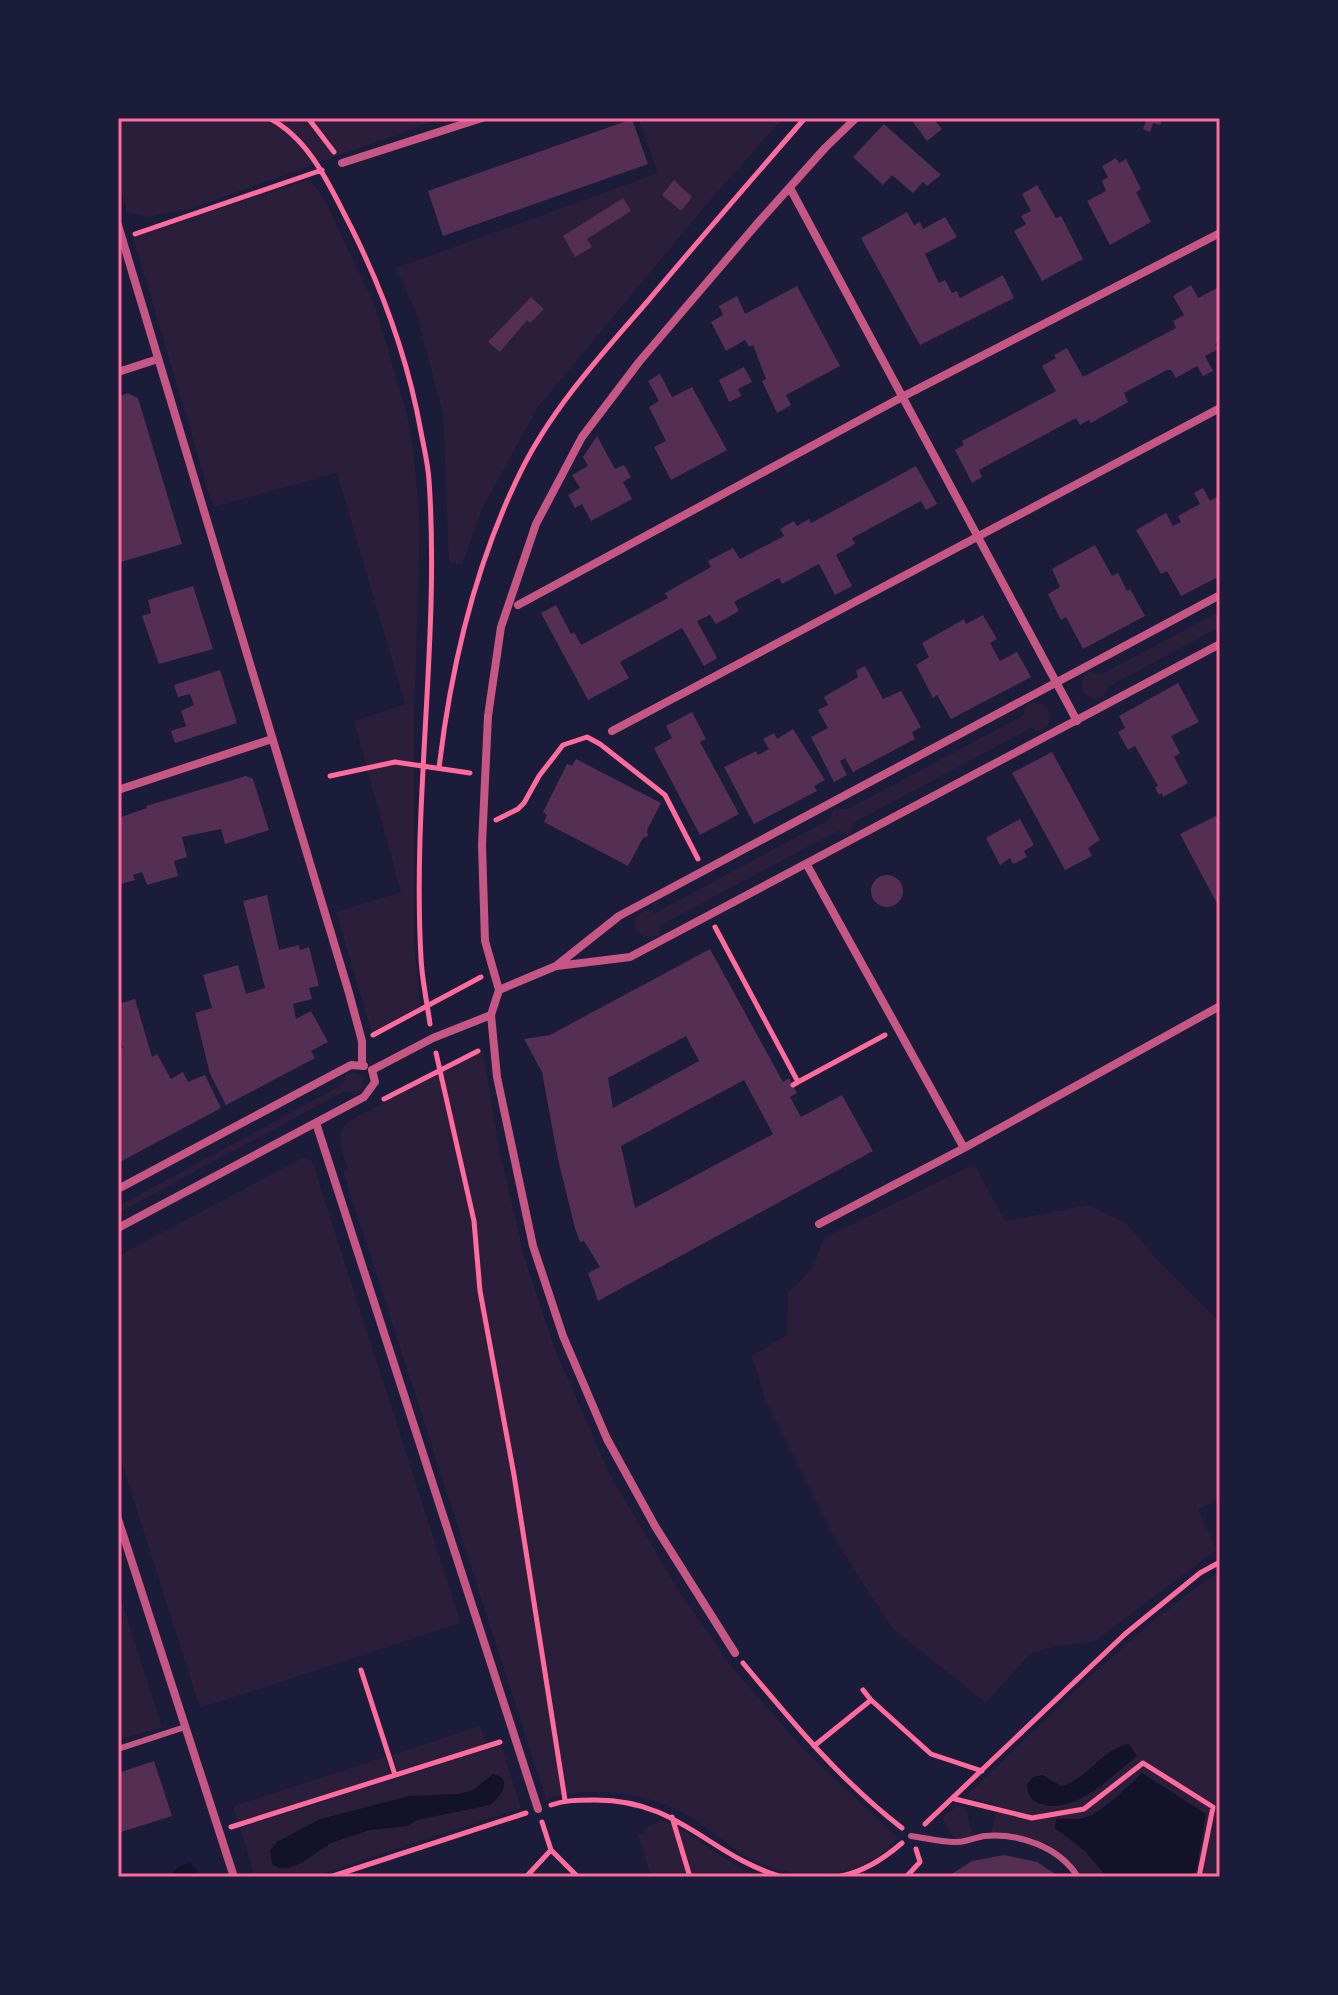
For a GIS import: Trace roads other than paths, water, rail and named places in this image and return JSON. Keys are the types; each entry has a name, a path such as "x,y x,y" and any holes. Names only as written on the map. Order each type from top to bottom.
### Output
{"street":[{"path":"342,163 482,118"},
{"path":"735,1653 655,1526 607,1439 563,1336 533,1246 497,1077 491,1015 499,990 485,941 483,826 488,716 501,627 536,524 582,437 639,362 790,188 856,118"},
{"path":"790,188 1077,721"},
{"path":"118,225 362,1041 362,1064"},
{"path":"518,605 904,396 1220,233"},
{"path":"118,372 158,359"},
{"path":"612,731 1220,408"},
{"path":"499,990 556,966 619,916 1220,595"},
{"path":"556,966 630,957 1220,644"},
{"path":"118,790 272,739"},
{"path":"807,865 964,1148"},
{"path":"819,1224 964,1148 1220,1006"},
{"path":"372,1070 433,1038 491,1015"},
{"path":"118,1189 351,1065 362,1064 372,1070 375,1082 364,1097 118,1228"},
{"path":"316,1123 538,1809"},
{"path":"118,1519 234,1877"}],"lane":[{"path":"118,1749 185,1727"},
{"path":"911,1836 957,1843 986,1836 1031,1842 1052,1851 1070,1865 1078,1877"}]}
